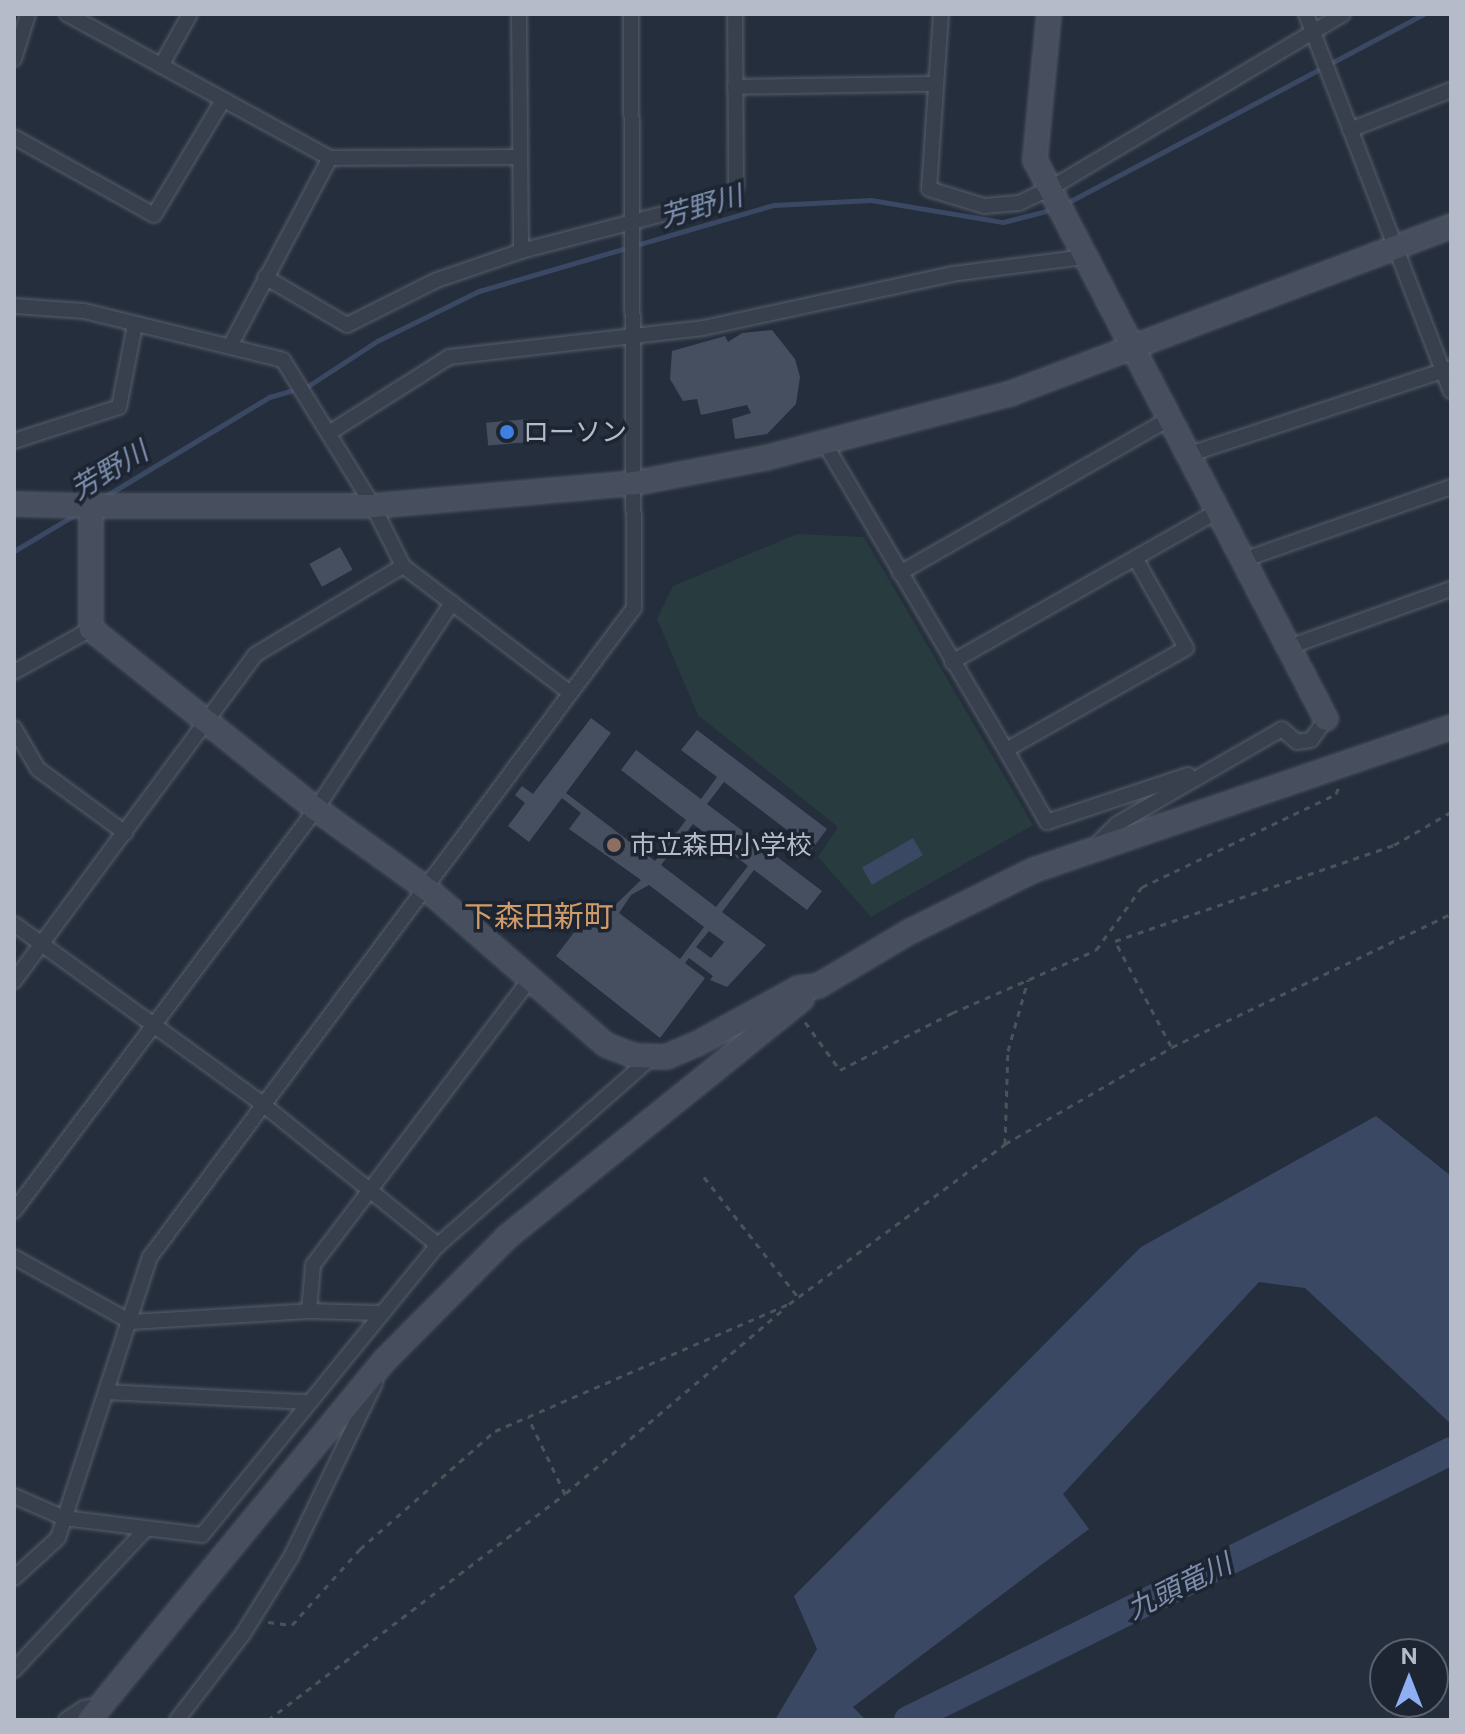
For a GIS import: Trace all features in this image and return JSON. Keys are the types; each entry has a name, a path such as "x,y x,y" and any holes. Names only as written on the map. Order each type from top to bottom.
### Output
{"street":[{"path":"14,59 28,14"},
{"path":"67,14 330,158 519,157"},
{"path":"161,66 190,14"},
{"path":"519,14 521,251"},
{"path":"14,1578 58,1538 150,1257 634,608 631,14"},
{"path":"265,277 347,325 437,280 521,251 633,218 728,197 736,186 735,14"},
{"path":"941,14 929,189 984,206 1019,203 1054,193 1343,14"},
{"path":"1049,14 1035,160 1240,561 1326,719 1311,740 1297,742 1282,729 1117,824 1091,850"},
{"path":"1306,14 1447,369 1451,391"},
{"path":"735,87 935,84"},
{"path":"1350,130 1451,90"},
{"path":"14,137 154,215 223,100"},
{"path":"230,346 330,158"},
{"path":"14,504 373,506 635,483 825,444 1012,393 1133,350 1451,226"},
{"path":"329,433 449,357 635,338 952,274 1085,257"},
{"path":"14,306 84,311 283,360 373,506 403,566 569,692"},
{"path":"14,441 119,407 135,325"},
{"path":"1187,455 1447,369"},
{"path":"900,573 1167,420"},
{"path":"825,444 1047,822 1218,766"},
{"path":"1240,561 1451,487"},
{"path":"91,506 91,629"},
{"path":"952,662 1216,512"},
{"path":"1006,750 1186,648 1135,558"},
{"path":"14,981 255,655 403,566"},
{"path":"1286,648 1451,589"},
{"path":"14,1211 316,809 452,603"},
{"path":"14,672 91,629"},
{"path":"91,629 316,809 427,889 606,1045 650,1059"},
{"path":"66,1720 84,1708 97,1712 385,1360 507,1237 818,986 975,898 1091,850 1451,727"},
{"path":"15,731 38,769 125,833"},
{"path":"14,924 43,942 153,1028 265,1106 438,1245"},
{"path":"309,1311 313,1265 530,979"},
{"path":"14,1496 64,1518 144,1531 202,1535 378,1313 438,1245 650,1059 697,1044 799,988 818,986"},
{"path":"14,1257 131,1322 309,1311 378,1313"},
{"path":"177,1720 257,1611 318,1509 385,1360"},
{"path":"108,1392 306,1402"},
{"path":"14,1670 144,1531"}],"path":[{"path":"793,1005 840,1070 1096,950 1142,887 1336,794 1351,761"},
{"path":"1172,1047 1115,941 1394,845 1451,812"},
{"path":"268,1720 565,1494 798,1297 1005,1144 1172,1047 1451,914"},
{"path":"1005,1144 1008,1051 1028,980"},
{"path":"704,1177 798,1297"},
{"path":"257,1611 272,1625 292,1625 360,1549 495,1431 798,1297"},
{"path":"528,1417 565,1494"}],"shaded area":[{"path":"797,534 864,537 1033,825 871,917 818,857 838,827 698,715 657,619 673,586"}],"water":[{"path":"913,838 923,855 872,885 862,868"},
{"path":"1376,1116 1451,1176 1451,1424 1305,1288 1259,1282 1063,1494 1089,1529 853,1707 866,1720 775,1720 817,1649 794,1596 1141,1247"}],"building":[{"path":"772,330 795,359 800,377 796,404 767,434 735,439 732,419 751,413 747,405 701,415 697,399 683,401 670,379 672,351 725,336 728,342 742,333"},
{"path":"528,419 530,442 488,446 486,423"},
{"path":"340,547 353,570 322,587 309,564"},
{"path":"591,718 611,733 566,793 655,861 686,820 621,770 636,750 701,799 717,777 681,750 697,730 827,829 812,849 724,782 707,804 822,891 807,910 754,870 722,912 766,945 727,987 710,980 713,976 689,958 685,963 705,978 660,1038 556,956 598,901 610,910 641,880 569,829 581,813 562,798 529,842 508,826 525,803 515,795 522,786 533,794","holes":["693,824 748,866 716,907 661,865","649,885 704,927 680,959 619,913 631,895","709,931 724,942 711,958 696,947"]}],"waterway":[{"name":"芳野川","path":"1063,205 1423,14"},
{"name":"芳野川","path":"104,497 269,397 308,386 377,341 479,291 774,205 871,200 1003,222 1054,209"},
{"name":"芳野川","path":"14,551 78,513"},
{"name":"九頭竜川","path":"908,1720 1451,1451"}],"place":[{"name":"ローソン","path":"507,432"},
{"name":"市立森田小学校","path":"614,845"}],"district":[{"name":"下森田新町","path":"539,916"}]}
